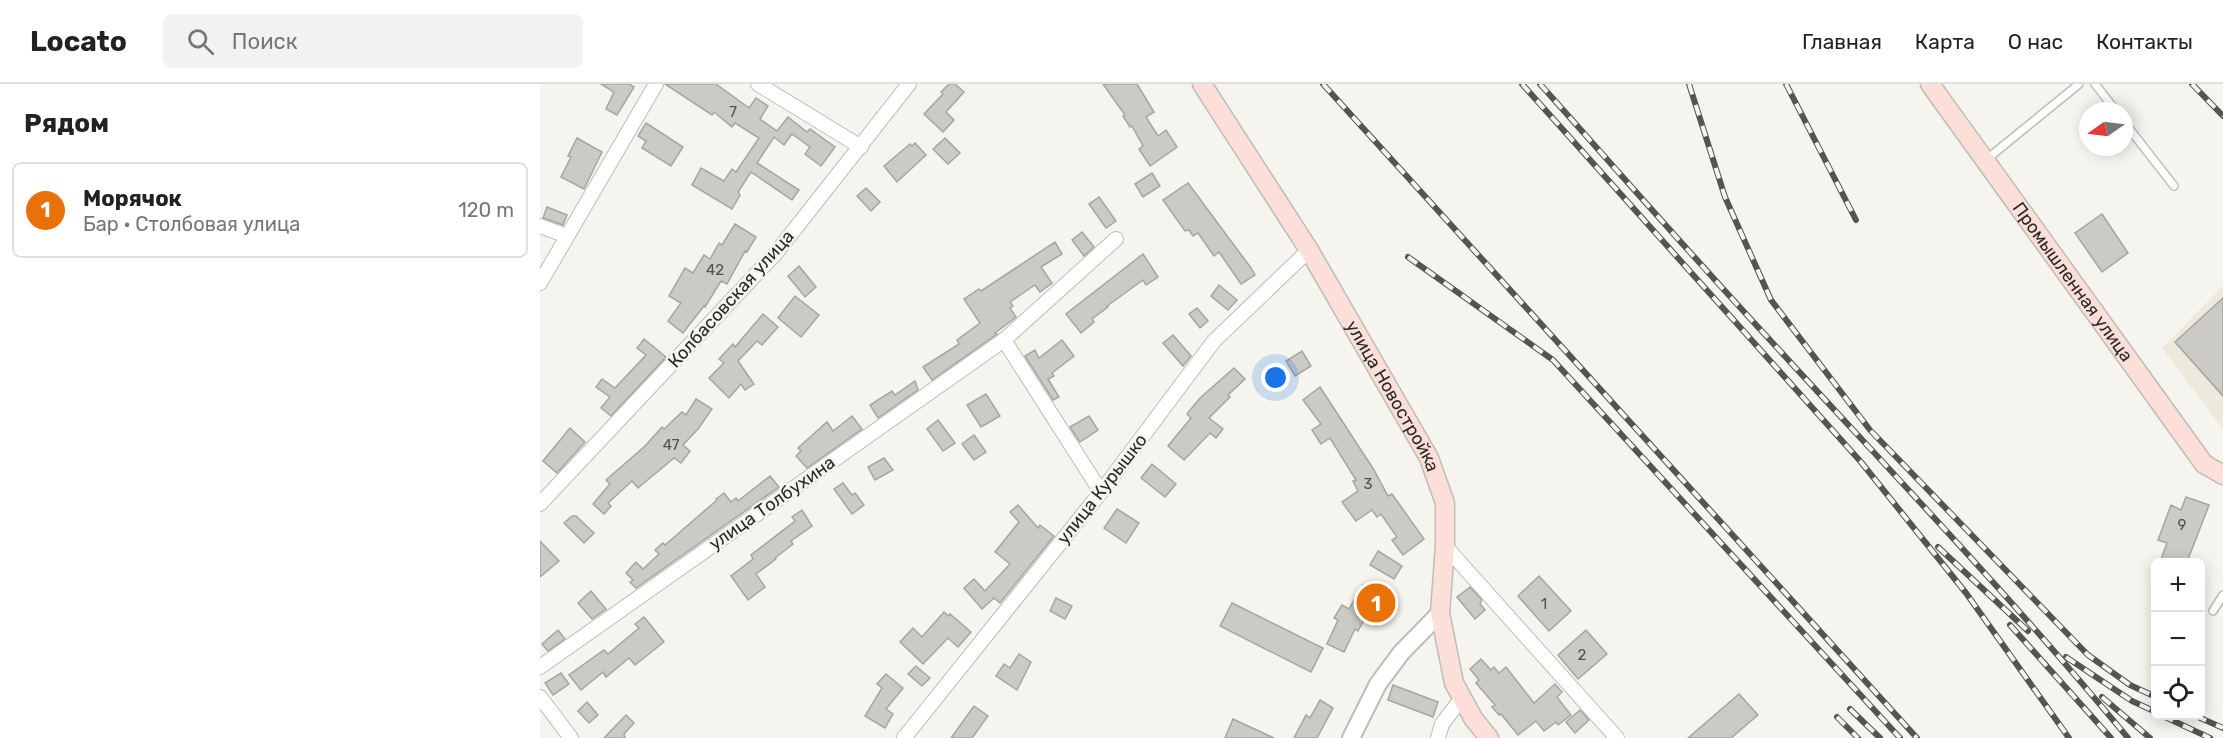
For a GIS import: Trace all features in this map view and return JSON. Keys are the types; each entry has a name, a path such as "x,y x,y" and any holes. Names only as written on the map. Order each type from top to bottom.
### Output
{"main road":[{"name":"улица Новостройка","path":"1202,84 1309,250 1429,458 1444,503 1445,546 1440,613 1454,683 1473,717 1489,738"},
{"name":"Промышленная улица","path":"1930,84 2204,464 2223,475"}],"street":[{"path":"540,283 656,84"},
{"path":"758,84 861,147"},
{"name":"Колбасовская улица","path":"540,504 776,253 909,84"},
{"path":"540,226 567,236"},
{"name":"улица Толбухина","path":"540,667 1004,340 1116,239"},
{"name":"улица Курышко","path":"904,738 1101,492 1214,341 1309,250"},
{"path":"1004,340 1101,492"},
{"path":"1445,546 1617,738"},
{"path":"1351,738 1378,684 1401,653 1440,613"},
{"path":"540,697 571,738"},
{"path":"1438,738 1442,724 1462,698"}],"lane":[{"path":"1985,160 2079,84"},
{"path":"2095,84 2109,102"},
{"path":"2133,134 2174,186"},
{"path":"2213,611 2223,595"}],"shaded area":[{"path":"2223,286 2223,429 2162,348"}],"building":[{"path":"601,84 629,84 634,87 617,115 606,109 614,92"},
{"path":"665,84 716,84 749,108 756,98 768,106 760,119 777,131 788,117 807,132 810,129 835,147 821,166 805,154 810,147 792,134 784,145 774,137 757,163 799,190 792,200 751,172 738,192 740,195 732,209 692,185 701,168 724,181 732,169 736,172 759,138 735,123 732,127 714,112 712,115"},
{"path":"949,84 955,84 964,92 946,112 954,120 943,132 924,114"},
{"path":"1103,84 1137,84 1154,112 1146,117 1158,136 1166,130 1177,147 1150,166 1139,149 1143,146 1132,126 1130,127 1123,116 1125,115"},
{"path":"646,123 683,147 671,166 642,148 646,141 638,136"},
{"path":"577,138 602,152 584,189 561,177"},
{"path":"945,138 960,153 948,164 933,149"},
{"path":"915,143 926,155 897,182 884,166 910,144 912,146"},
{"path":"1152,173 1160,186 1143,197 1135,184"},
{"path":"1188,183 1255,275 1241,284 1219,252 1214,256 1198,233 1193,236 1189,230 1185,231 1163,200"},
{"path":"866,188 880,202 871,211 857,196"},
{"path":"1099,197 1116,221 1106,228 1089,204"},
{"path":"547,207 567,215 563,225 543,218"},
{"path":"2102,214 2128,253 2102,272 2075,233"},
{"path":"735,224 756,237 747,252 745,251 727,284 721,281 705,307 683,333 668,321 681,303 669,296 685,268 693,273 704,255 710,259 719,243 722,245"},
{"path":"1082,232 1094,247 1084,256 1072,240"},
{"path":"1055,242 1062,254 1041,267 1052,283 1040,292 1035,285 1010,302 1013,306 1010,308 1016,317 995,333 997,334 932,380 923,367 959,344 957,340 980,323 964,299 979,289 981,291"},
{"path":"1143,254 1158,277 1146,285 1143,280 1107,306 1081,333 1066,314"},
{"path":"799,266 816,287 805,297 788,276"},
{"path":"1219,285 1237,300 1228,310 1211,296"},
{"path":"795,296 819,315 801,337 778,318"},
{"path":"2223,298 2223,396 2175,342"},
{"path":"1197,308 1208,321 1200,328 1189,314"},
{"path":"763,314 778,327 762,345 757,341 738,361 754,384 745,390 741,384 729,398 709,378 724,363 719,359 733,344 735,347"},
{"path":"1173,335 1191,356 1183,366 1163,343"},
{"path":"644,339 666,357 611,416 601,408 610,397 596,387 602,379 615,388 646,355 637,348"},
{"path":"1062,340 1074,356 1052,373 1054,376 1048,379 1059,397 1053,400 1025,356 1035,350 1039,358"},
{"path":"1302,351 1311,366 1295,376 1286,361"},
{"path":"1234,368 1245,379 1209,418 1223,429 1216,438 1210,433 1184,460 1168,446 1191,418 1187,414 1200,398"},
{"path":"915,381 918,390 878,418 870,405 892,391 895,395"},
{"path":"1320,387 1374,470 1388,496 1392,494 1424,539 1403,555 1392,540 1397,537 1381,514 1377,517 1372,510 1356,521 1342,502 1358,491 1353,481 1356,480 1330,438 1321,444 1312,430 1321,424 1303,400"},
{"path":"986,394 1000,416 981,427 967,405"},
{"path":"696,399 712,409 683,445 690,451 681,463 674,458 638,488 632,481 608,503 611,506 604,514 593,504 610,484 606,480 645,446 662,427 664,429 682,412 686,415"},
{"path":"852,416 862,429 807,468 796,456 801,451 798,448 827,422 833,431"},
{"path":"1089,416 1098,430 1080,442 1070,427"},
{"path":"938,420 955,443 943,451 927,429"},
{"path":"570,428 585,442 557,473 543,461"},
{"path":"974,435 986,452 974,460 962,444"},
{"path":"884,458 893,470 875,480 868,467"},
{"path":"1152,464 1176,484 1165,497 1141,478"},
{"path":"770,476 779,487 636,588 630,582 633,580 626,573 636,562 643,569 659,554 655,550 663,543 665,545 716,499 724,493 731,502 736,498 738,501"},
{"path":"843,483 864,505 852,514 834,489"},
{"path":"2186,497 2209,505 2189,558 2161,558 2167,543 2158,540 2171,505 2181,510"},
{"path":"1018,505 1038,528 1040,525 1054,536 1000,603 994,598 982,609 964,588 974,579 985,591 1010,564 995,552 1019,522 1010,512"},
{"path":"1117,509 1139,523 1126,543 1104,528"},
{"path":"802,510 812,526 791,541 793,544 756,574 765,587 748,600 731,576 753,559 751,555 795,521 792,517"},
{"path":"572,516 576,516 594,533 584,543 564,523"},
{"path":"540,541 559,561 540,577"},
{"path":"1378,551 1402,566 1394,579 1370,565"},
{"path":"1539,576 1571,611 1549,631 1518,596"},
{"path":"1363,585 1390,601 1381,616 1370,609 1358,631 1355,629 1344,652 1327,644 1338,620 1334,618 1342,605 1349,609"},
{"path":"1470,587 1482,600 1480,604 1485,610 1475,619 1457,597"},
{"path":"591,591 606,609 592,619 578,603"},
{"path":"1056,598 1072,606 1065,619 1050,611"},
{"path":"1232,603 1323,648 1311,672 1220,626"},
{"path":"944,612 949,616 950,614 971,632 958,647 948,638 923,664 900,642 913,628 922,637"},
{"path":"644,617 664,642 635,665 629,658 606,677 603,672 581,690 569,675 604,650 608,654 639,628 635,624"},
{"path":"558,630 565,639 548,651 542,644"},
{"path":"1586,630 1607,654 1578,679 1558,655"},
{"path":"1019,654 1031,662 1017,690 996,676 1004,664 1010,668"},
{"path":"1481,659 1491,670 1494,667 1499,673 1506,667 1534,703 1555,684 1562,692 1557,697 1571,715 1558,725 1556,722 1544,731 1536,721 1518,735 1501,714 1499,715 1492,707 1495,705 1476,683 1479,680 1470,669"},
{"path":"916,666 930,678 922,686 908,674"},
{"path":"561,673 569,684 553,695 545,683"},
{"path":"886,674 903,688 886,709 893,714 885,728 865,716 882,688 877,684"},
{"path":"1393,685 1438,702 1433,717 1388,700"},
{"path":"1739,694 1758,715 1731,738 1688,738"},
{"path":"1320,700 1333,708 1317,738 1294,738 1306,715 1310,718"},
{"path":"587,702 598,715 589,723 578,711"},
{"path":"974,706 988,716 972,738 951,738"},
{"path":"1580,710 1589,720 1575,733 1566,722"},
{"path":"626,715 634,723 624,734 625,738 604,738"},
{"path":"1233,719 1274,738 1225,738"}],"railway":[{"path":"1323,84 1917,738"},
{"path":"1522,84 1861,462 1966,593 2069,738"},
{"path":"1540,84 1712,277 1997,586 2128,738"},
{"path":"1689,84 1725,197 1771,300 1870,430 2088,655 2130,685 2151,695"},
{"path":"1786,84 1856,220"},
{"path":"2192,84 2223,116"},
{"path":"1408,257 1553,360 1900,738"},
{"path":"1938,547 2028,631"},
{"path":"2010,625 2111,738"},
{"path":"2066,657 2132,701 2151,710"},
{"path":"2102,697 2150,738"},
{"path":"1850,709 1880,738"},
{"path":"1837,717 1858,738"},
{"path":"2172,720 2210,738"},
{"path":"2205,720 2223,728"}],"place":[{"name":"Морячок","path":"1376,603"}]}
